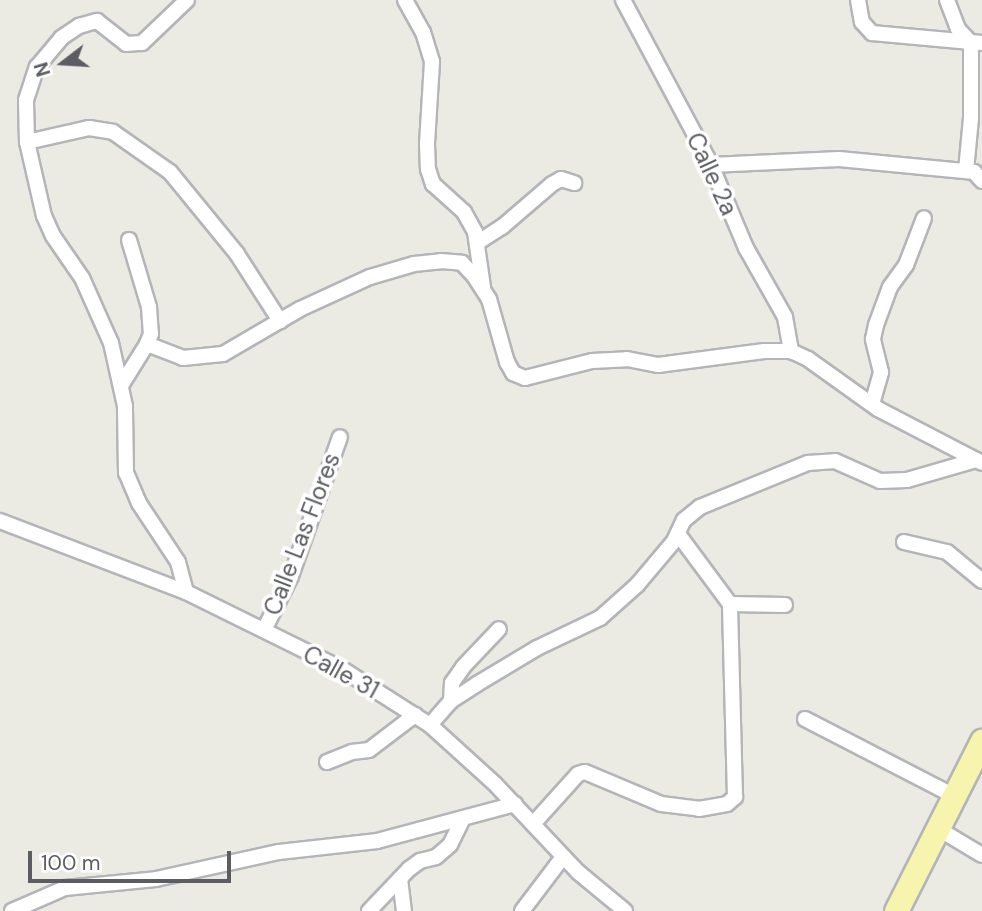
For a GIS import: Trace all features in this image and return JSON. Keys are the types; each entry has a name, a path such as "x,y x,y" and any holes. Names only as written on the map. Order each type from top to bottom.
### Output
{"main road":[{"path":"896,911 982,741"}],"street":[{"path":"186,592 178,562 139,503 126,473 122,384 111,343 82,278 53,236 44,216 27,142 26,100 37,68 61,38 79,26 97,21 126,44 142,43 187,0"},
{"path":"405,0 423,32 432,62 428,169 433,184 464,212 477,243 483,289"},
{"name":"Calle 2a","path":"623,0 711,164 746,248 785,317 791,351"},
{"path":"858,0 862,22 872,33 976,43"},
{"path":"947,0 958,29 976,43"},
{"path":"966,172 976,43"},
{"path":"27,142 89,128 113,132 170,172 237,254 280,321"},
{"path":"711,164 839,159 974,172 982,181"},
{"path":"477,243 502,227 552,184 561,179 574,183"},
{"path":"872,404 881,372 873,339 876,325 890,287 906,265 924,218"},
{"path":"122,384 147,344 150,334 149,307 129,240"},
{"path":"147,344 183,358 223,354 280,321 370,276 414,264 442,261 461,263 489,299 507,362 513,373 525,378 592,361 627,359 658,365 764,351 791,351 808,359 872,404 979,462"},
{"name":"Calle Las Flores","path":"264,630 291,576 340,437"},
{"path":"429,725 451,701 537,648 600,618 637,584 678,534 684,520 701,507 808,463 835,461 880,481 907,480 979,462"},
{"name":"Calle 31","path":"0,522 186,592 342,669 429,725 515,804 563,857 625,911"},
{"path":"533,824 578,775 585,772 661,804 699,809 732,802 735,797 730,604 678,534"},
{"path":"904,542 947,552 982,581"},
{"path":"730,604 785,606"},
{"path":"451,701 452,683 463,667 499,629"},
{"path":"327,762 352,752 369,750 415,715"},
{"path":"804,719 954,796"},
{"path":"12,911 65,888 156,878 279,852 377,841 515,804"},
{"path":"369,911 420,861 436,858 450,845 463,818"},
{"path":"937,828 982,855"},
{"path":"522,911 563,857"},
{"path":"400,879 404,911"}]}
